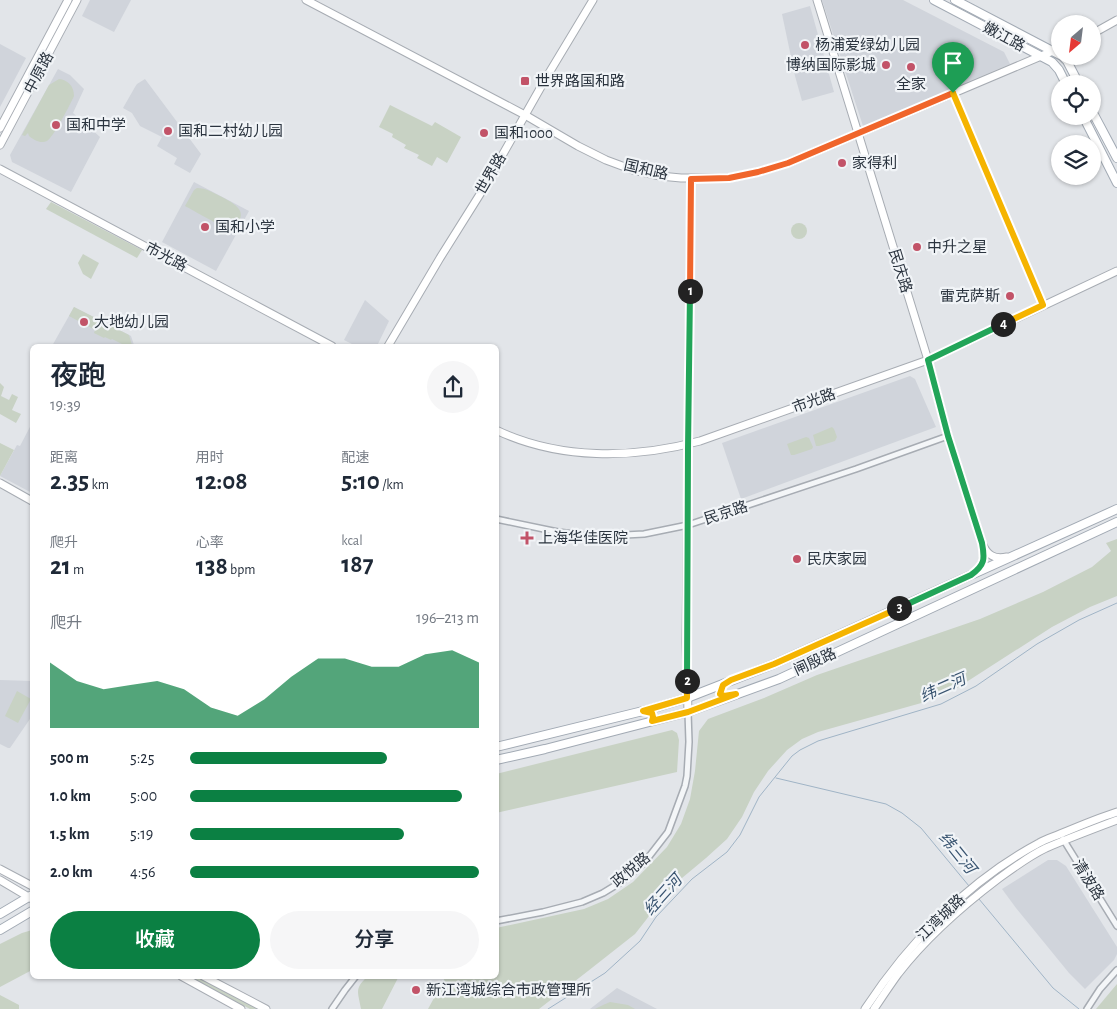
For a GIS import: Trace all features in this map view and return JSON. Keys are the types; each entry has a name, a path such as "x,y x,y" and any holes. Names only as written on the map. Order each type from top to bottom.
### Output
{"main road":[{"name":"嫩江路","path":"934,0 1042,56 1052,62 1062,75"},
{"name":"嫩江路","path":"955,0 1051,48"},
{"path":"1088,125 1117,183"},
{"path":"1099,125 1117,158"},
{"name":"闸殷路","path":"499,746 643,711 687,698 774,664 1117,509"},
{"name":"闸殷路","path":"499,759 688,712 787,675 1117,522"},
{"path":"731,680 723,685 720,694 724,696 736,694"},
{"path":"643,711 652,713 652,721"},
{"path":"0,914 30,898"},
{"path":"0,930 30,913"}],"street":[{"name":"中原路","path":"0,128 68,0"},
{"name":"中原路","path":"0,146 77,0"},
{"name":"国和路","path":"306,0 525,115 606,160 633,170 660,176 691,179 729,178 788,163 859,134 894,117 1051,54"},
{"name":"世界路","path":"389,344 482,191 593,0"},
{"name":"民庆路","path":"817,0 928,360 948,436 982,543 984,551 983,561 980,568 971,575"},
{"path":"1101,29 1117,20"},
{"path":"953,93 1043,305"},
{"name":"市光路","path":"0,169 328,344"},
{"path":"688,712 686,642 691,179"},
{"name":"市光路","path":"499,432 512,438 535,445 590,453 647,452 700,441 928,360 1117,271"},
{"name":"民京路","path":"499,520 558,532 599,536 644,534 688,525 948,436"},
{"path":"0,483 30,500"},
{"path":"982,543 988,554 993,557 1004,558 1017,554"},
{"name":"政悦路","path":"499,920 582,902 603,893 621,882 644,863 668,832 685,786 689,742 688,712"},
{"name":"江湾城路","path":"874,1009 907,963 948,920 983,890 1083,824 1117,812"},
{"name":"江湾城路","path":"865,1009 901,958 921,936 966,893 1011,859 1040,842 1117,820"},
{"name":"清波路","path":"1062,837 1117,926"},
{"path":"0,869 30,885"},
{"path":"0,880 30,896"},
{"path":"1087,1009 1100,989 1117,970"},
{"path":"186,979 241,1009"},
{"path":"209,979 266,1009"},
{"path":"332,1009 353,979"}],"shaded area":[{"path":"90,0 131,0 114,32 82,16"},
{"path":"822,0 903,0 1004,52 1010,64 863,126"},
{"name":"杨浦爱绿幼儿园","path":"810,6 834,92 802,101 782,14"},
{"path":"0,44 26,58 0,107"},
{"name":"国和中学","path":"58,69 70,75 84,89 73,113 100,137 71,192 12,162 10,155"},
{"name":"国和二村幼儿园","path":"145,79 201,154 190,173 174,164 177,158 157,146 162,137 140,126 132,113 123,108 137,84"},
{"name":"国和小学","path":"194,182 249,211 216,271 162,242"},
{"path":"365,300 389,321 378,344 352,344 344,340"},
{"name":"大地幼儿园","path":"74,307 131,336 134,344 53,344"},
{"path":"910,376 915,379 936,427 741,499 722,443"},
{"path":"30,427 30,492 0,476 17,445 20,446"},
{"path":"0,680 30,681 30,719 10,748 0,744"},
{"path":"1048,860 1057,860 1066,866 1117,947 1117,954 1114,960 1085,989 1069,973 1002,889"},
{"path":"617,988 657,1009 590,1009"}],"green space":[{"path":"59,79 70,84 74,96 53,134 47,141 42,142 33,139 28,133 25,136 22,135 49,85"},
{"path":"390,105 432,126 435,122 461,137 447,163 437,157 432,166 417,158 419,155 404,148 406,145 392,137 393,134 379,127"},
{"path":"197,188 210,191 234,204 241,214 238,222 227,227 185,206"},
{"path":"51,202 142,250 137,258 46,209"},
{"path":"799,223 805,225 807,231 805,237 799,239 793,237 791,231 793,225"},
{"path":"83,254 99,263 91,279 83,274 78,263"},
{"path":"74,307 129,335 132,344 122,344 112,339 104,338 94,333 95,330 69,316"},
{"path":"0,383 4,387 1,396 9,400 12,394 18,397 12,410 21,414 16,423 0,414"},
{"path":"832,427 837,437 835,441 816,446 813,435"},
{"path":"806,437 809,438 812,449 791,455 787,444"},
{"path":"0,443 14,450 0,476"},
{"path":"1117,539 1117,596 1090,607 1052,627 954,690 932,700 818,732 802,739 787,750 768,771 727,839 664,895 635,934 539,1009 428,1009 444,979 499,979 499,927 584,909 608,899 633,882 667,847 681,824 690,799 699,731 708,719 817,675 980,619 1043,592 1092,567 1111,551 1106,543"},
{"path":"17,691 30,698 18,723 5,716"},
{"path":"672,730 677,733 679,740 677,772 499,812 499,773"},
{"path":"30,931 30,971 0,987 0,944"},
{"path":"194,979 202,979 259,1009 250,1009"},
{"path":"365,979 397,979 382,1009 361,1009 358,991"},
{"path":"1117,984 1117,1009 1096,1009"},
{"path":"0,995 19,1005 19,1009 0,1009"},
{"path":"610,1002 628,1005 635,1009 595,1009"}],"waterway":[{"name":"纬二河","path":"548,1009 605,973 640,941 656,917 692,879 727,852 740,835 759,797 792,756 800,750 818,741 941,704 976,686 1037,644 1079,620 1117,603"},
{"name":"纬三河","path":"776,778 886,804 902,813 921,828 969,886"},
{"name":"纬三河","path":"979,899 1053,988 1079,1009"}],"place":[{"name":"杨浦爱绿幼儿园","path":"805,45"},
{"name":"博纳国际影城","path":"886,65"},
{"name":"全家","path":"911,67"},
{"name":"世界路国和路","path":"525,81"},
{"name":"国和中学","path":"56,125"},
{"name":"国和二村幼儿园","path":"168,131"},
{"name":"国和1000","path":"484,133"},
{"name":"家得利","path":"842,163"},
{"name":"国和小学","path":"205,227"},
{"name":"中升之星","path":"917,247"},
{"name":"雷克萨斯","path":"1010,296"},
{"name":"大地幼儿园","path":"84,322"},
{"name":"上海华佳医院","path":"527,538"},
{"name":"民庆家园","path":"797,559"},
{"name":"新江湾城综合市政管理所","path":"416,990"}],"route":[{"path":"953,93 1043,305 928,360 948,436 982,543 984,558 982,566 971,575 892,611 774,664 731,680 723,685 720,691 720,694 724,696 736,694 688,712 652,721 652,713 643,711 687,698 691,179 729,178 771,169 859,134 894,117 953,93"}],"water label":[{"name":"经三河","path":"663,895"}]}
